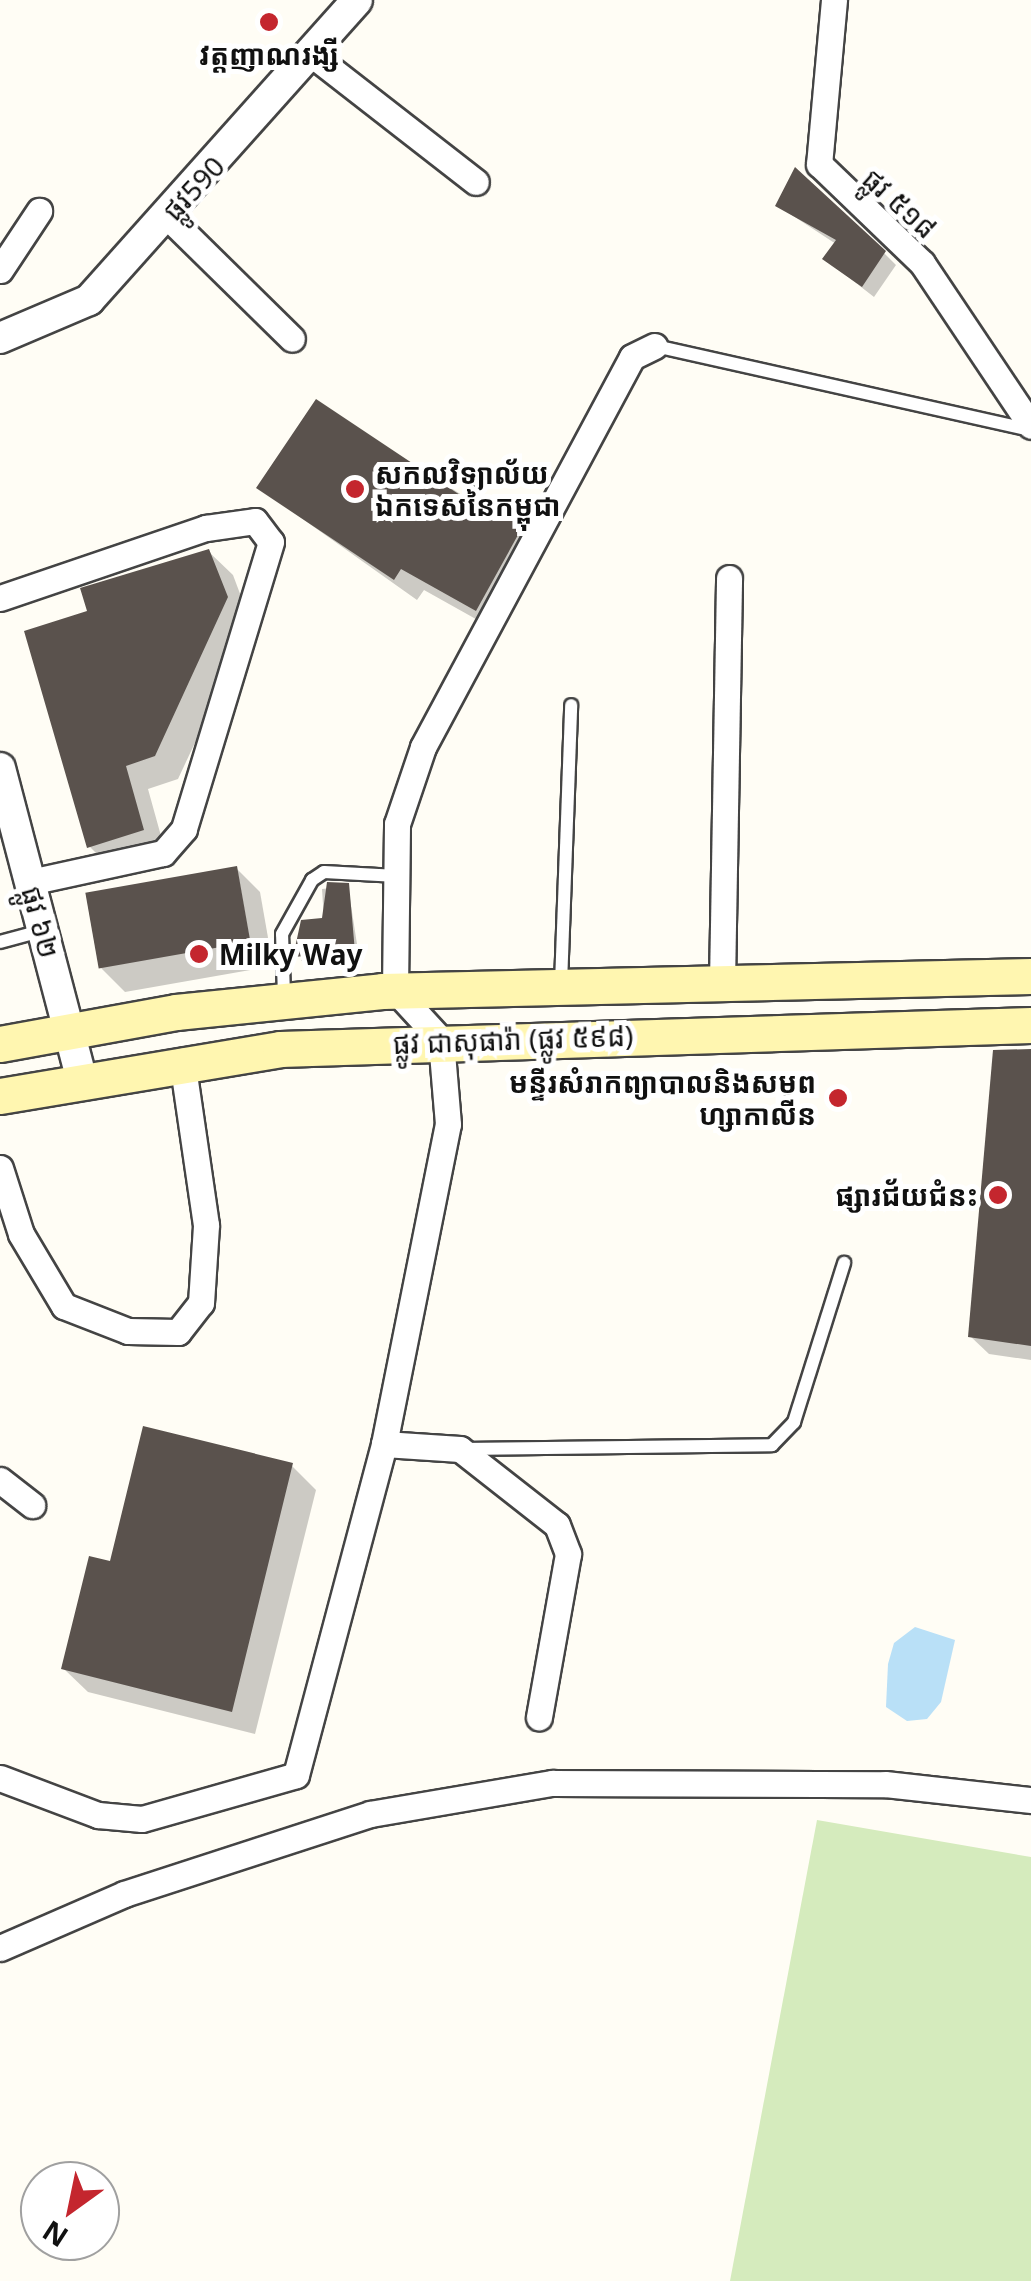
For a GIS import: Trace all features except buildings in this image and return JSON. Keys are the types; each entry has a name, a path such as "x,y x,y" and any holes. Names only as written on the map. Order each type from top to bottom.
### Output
{"main road":[{"name":"ផ្លូវ ជាសុផារ៉ា (ផ្លូវ ៥៩៨)","path":"0,1044 70,1028 284,999 395,990 1031,976"},
{"name":"ផ្លូវ ជាសុផារ៉ា (ផ្លូវ ៥៩៨)","path":"0,1096 81,1076 182,1061 441,1040 1031,1025"}],"street":[{"name":"ផ្លូវ590","path":"0,338 89,300 314,56 358,0"},
{"name":"ផ្លូវ ៥១៨","path":"834,0 819,164 922,262 1031,428"},
{"path":"314,56 476,182"},
{"path":"0,270 39,211"},
{"path":"167,216 292,339"},
{"path":"0,1778 98,1815 142,1819 296,1775 384,1444 448,1124 441,1040 395,990 397,824 423,747 632,357 655,346"},
{"path":"0,598 206,528 255,521 271,542 184,828 163,853 30,882"},
{"path":"722,983 729,578"},
{"name":"ផ្លូវ ៦២","path":"0,768 81,1076"},
{"path":"0,1168 36,1267 64,1306 128,1331 178,1332 201,1302 206,1225 182,1061"},
{"path":"384,1444 460,1449 557,1525 568,1554 540,1717"},
{"path":"0,1480 32,1505"},
{"path":"0,1948 124,1894 370,1814 552,1783 884,1784 1031,1800"}],"lane":[{"path":"655,346 1031,428"},
{"path":"561,987 572,705"},
{"path":"284,999 282,934 312,880 324,872 398,876"},
{"path":"0,942 44,931"},
{"path":"460,1449 772,1445 794,1422 844,1263"}],"green space":[{"path":"817,1820 1031,1857 1031,2281 730,2281"}],"water":[{"path":"915,1627 955,1640 941,1702 927,1719 907,1721 886,1707 888,1664 894,1643"}],"place":[{"name":"វត្តញាណរង្សី","path":"269,22"},
{"name":"សកលវិទ្យាល័យ ឯកទេសនៃកម្ពុជា","path":"355,489"},
{"name":"Milky Way","path":"199,954"},
{"name":"មន្ទីរសំរាកព្យាបាលនិងសម្ភព ហ្សាកាលីន","path":"838,1098"},
{"name":"ផ្សារជ័យជំនះ","path":"998,1195"}]}
